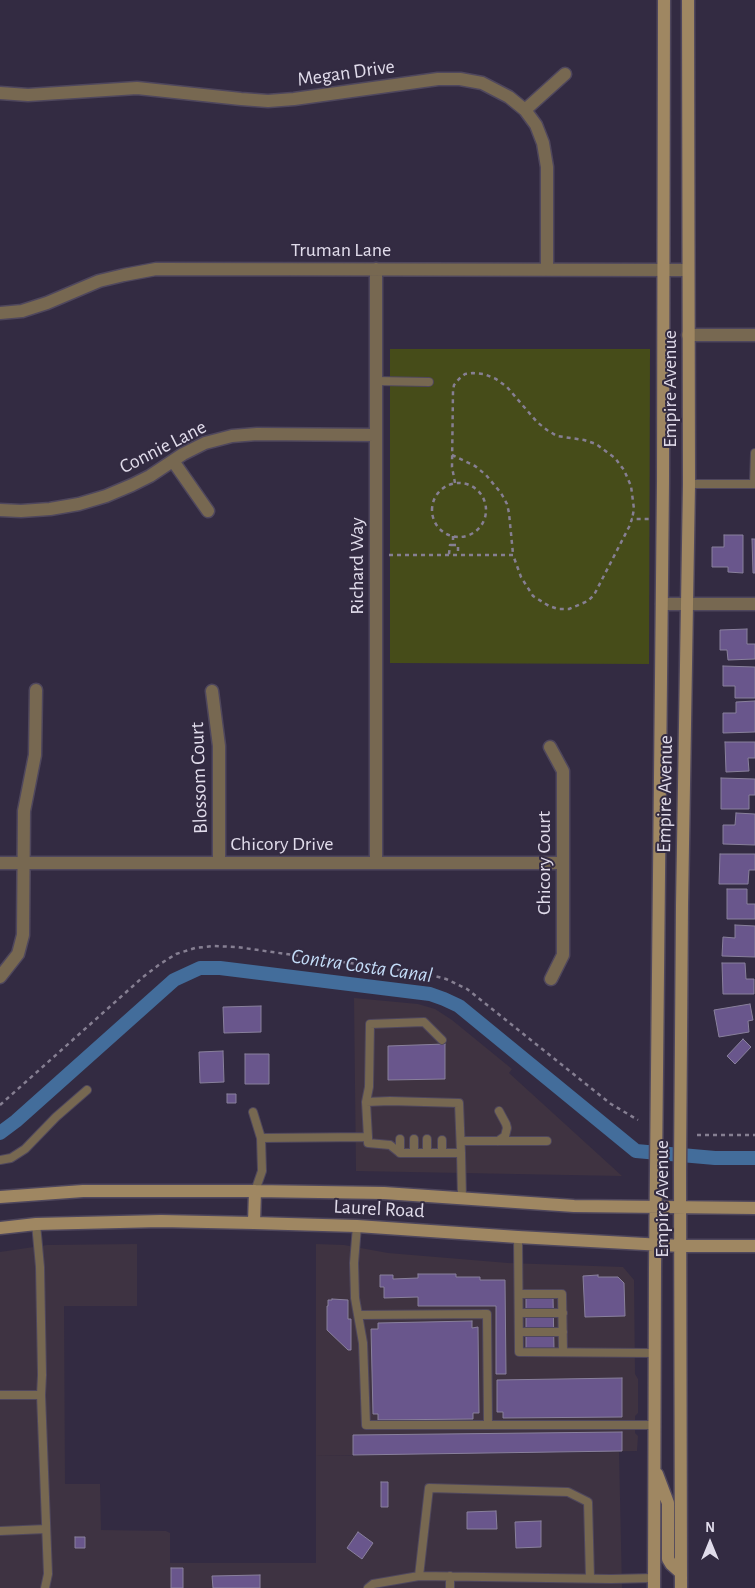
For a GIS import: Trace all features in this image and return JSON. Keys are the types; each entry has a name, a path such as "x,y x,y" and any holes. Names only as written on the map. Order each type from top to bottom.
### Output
{"main road":[{"name":"Empire Avenue","path":"654,1583 654,1353 662,604 664,0"},
{"name":"Empire Avenue","path":"681,1588 680,1138 689,484 688,0"},
{"name":"Laurel Road","path":"0,1197 83,1191 255,1191 384,1193 574,1206 755,1208"},
{"path":"254,1223 255,1191"},
{"name":"Laurel Road","path":"0,1228 36,1224 161,1221 254,1223 358,1226 655,1245 755,1246"},
{"path":"655,1470 668,1503 668,1559 681,1573"}],"street":[{"path":"525,110 564,74"},
{"name":"Megan Drive","path":"0,93 28,95 137,88 268,101 438,79 460,78 482,83 509,97 525,110 536,125 543,143 547,167 547,269"},
{"name":"Truman Lane","path":"0,313 22,311 47,303 99,281 124,274 156,269 688,270"},
{"name":"Richard Way","path":"376,269 376,863"},
{"path":"688,335 755,335"},
{"name":"Connie Lane","path":"0,510 50,509 79,504 106,496 132,485 205,443 232,436 257,434 376,434"},
{"path":"173,461 208,511"},
{"path":"662,604 755,604"},
{"path":"0,977 18,954 24,935 24,811 35,755 36,690"},
{"name":"Blossom Court","path":"212,691 219,746 219,863"},
{"name":"Chicory Court","path":"550,747 563,771 563,955 551,979"},
{"name":"Chicory Drive","path":"0,863 563,863"}],"lane":[{"path":"376,381 429,382"},
{"path":"689,484 754,484 755,453"},
{"path":"442,1040 424,1022 370,1024 369,1087 366,1102 368,1143 390,1142 400,1153 461,1153"},
{"path":"0,1160 11,1158 25,1149 56,1117 87,1090"},
{"path":"366,1102 427,1105 459,1103 462,1199"},
{"path":"498,1141 505,1136 507,1128 499,1111"},
{"path":"253,1112 261,1138 262,1172 255,1191"},
{"path":"261,1138 368,1137"},
{"path":"400,1139 400,1153"},
{"path":"414,1139 414,1153"},
{"path":"427,1139 427,1153"},
{"path":"442,1140 442,1153"},
{"path":"460,1141 547,1141"},
{"path":"36,1224 40,1267 41,1395 48,1574 45,1588"},
{"path":"358,1226 354,1263 355,1298 363,1343 366,1425 654,1425"},
{"path":"518,1237 519,1352 654,1353"},
{"path":"518,1294 562,1294 564,1352"},
{"path":"519,1313 562,1313"},
{"path":"358,1316 487,1314 488,1424"},
{"path":"519,1332 563,1332"},
{"path":"0,1394 41,1395"},
{"path":"418,1576 429,1488 568,1492 588,1502 590,1578"},
{"path":"0,1531 46,1529"},
{"path":"368,1588 372,1584 418,1576 590,1578 654,1583"},
{"path":"450,1576 450,1588"}],"path":[{"path":"452,455 475,466 486,475 501,493 509,514 513,555 521,578 533,596 558,609 569,609 588,601 600,586 629,527 634,509 631,486 624,470 615,458 596,444 584,440 557,436 547,430 537,422 506,387 496,379 484,374 465,374 454,385 452,455 455,483"},
{"path":"455,483 469,484 477,489 486,504 484,522 471,534 462,537 453,536 445,533 433,519 433,501 443,487 455,483"},
{"path":"632,519 651,519"},
{"path":"449,555 450,545 453,545 453,536"},
{"path":"453,545 458,545 458,555"},
{"path":"388,555 513,555"},
{"path":"0,1105 142,977 176,954 195,948 214,946 237,947 427,974 446,979 467,989 611,1104 638,1120"},
{"path":"697,1135 755,1136"}],"shaded area":[{"path":"354,998 418,1004 435,1009 452,1020 512,1069 509,1073 622,1176 356,1171"},
{"path":"137,1244 137,1306 64,1306 65,1484 100,1484 101,1530 166,1531 170,1533 170,1563 316,1563 316,1456 619,1452 622,1588 0,1588 0,1252 47,1245"},
{"path":"316,1244 344,1245 388,1253 508,1263 623,1267 634,1280 635,1374 638,1379 638,1413 635,1416 635,1433 638,1436 637,1451 316,1456"}],"green space":[{"path":"390,349 650,349 649,664 390,663"}],"building":[{"path":"724,535 743,535 743,573 728,572 728,567 712,567 712,547 724,547"},
{"path":"752,539 755,539 755,573 753,573"},
{"path":"747,629 747,644 755,644 755,659 728,660 727,650 720,650 720,630"},
{"path":"723,666 755,667 755,698 735,698 735,686 723,686"},
{"path":"755,701 755,732 723,733 723,713 736,713 736,702"},
{"path":"725,742 755,742 755,758 748,758 749,771 726,772"},
{"path":"721,778 755,779 755,795 749,795 749,809 721,809"},
{"path":"736,813 755,814 755,845 723,844 723,825 735,825"},
{"path":"720,854 755,854 755,870 749,870 748,884 719,884"},
{"path":"727,889 747,889 747,904 755,904 755,919 727,919"},
{"path":"735,925 755,926 755,957 722,956 723,937 735,938"},
{"path":"722,963 745,963 746,979 754,979 754,994 723,994"},
{"path":"750,1004 753,1020 748,1021 749,1032 719,1037 714,1010"},
{"path":"261,1006 261,1032 224,1033 223,1007"},
{"path":"743,1039 751,1047 735,1064 727,1056"},
{"path":"445,1044 445,1079 388,1080 388,1046"},
{"path":"223,1051 224,1082 200,1083 199,1052"},
{"path":"245,1054 269,1054 269,1084 245,1084"},
{"path":"227,1094 236,1094 236,1103 227,1103"},
{"path":"418,1274 456,1274 456,1277 480,1277 480,1280 505,1280 506,1374 496,1374 496,1306 418,1306 418,1297 384,1298 384,1287 380,1287 380,1275 393,1275 393,1279 418,1278"},
{"path":"598,1275 598,1277 618,1277 624,1283 625,1316 585,1317 583,1276"},
{"path":"526,1296 553,1296 554,1350 526,1351"},
{"path":"328,1300 348,1300 348,1319 351,1319 351,1350 348,1350 327,1330 327,1306"},
{"path":"472,1321 472,1328 478,1327 479,1413 473,1413 473,1419 378,1420 378,1414 373,1414 371,1329 378,1329 378,1323"},
{"path":"622,1378 622,1417 503,1418 503,1412 497,1412 497,1380"},
{"path":"622,1432 622,1451 353,1455 353,1435"},
{"path":"381,1482 388,1482 388,1507 381,1507"},
{"path":"496,1511 497,1529 467,1529 467,1512"},
{"path":"541,1521 541,1547 516,1548 515,1522"},
{"path":"358,1532 373,1543 362,1559 347,1548"},
{"path":"75,1537 85,1537 85,1548 75,1548"},
{"path":"171,1568 183,1568 183,1588 171,1588"},
{"path":"260,1575 260,1588 213,1588 212,1576"}],"waterway":[{"name":"Contra Costa Canal","path":"0,1133 16,1121 174,980 200,968 220,968 430,994 459,1006 636,1151 715,1158 755,1158"}]}
